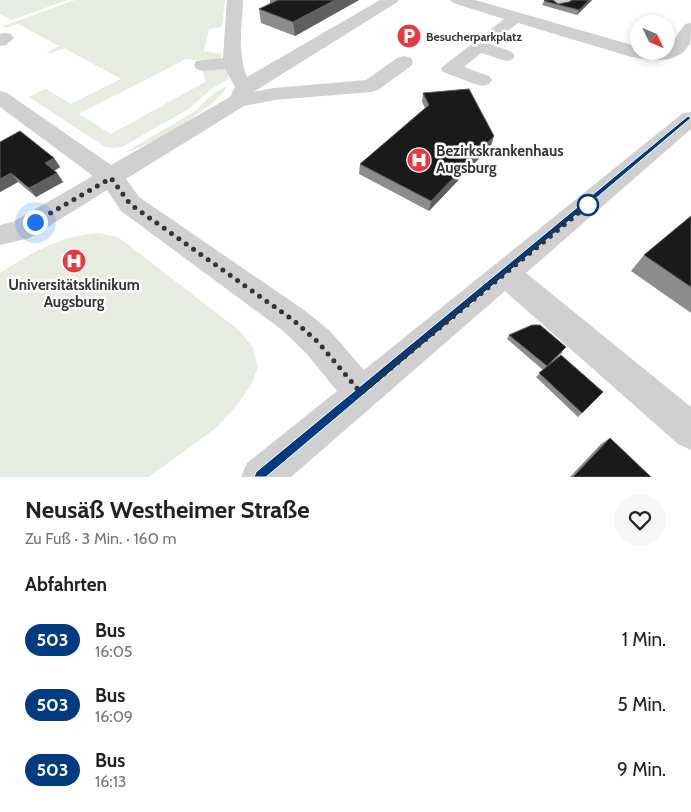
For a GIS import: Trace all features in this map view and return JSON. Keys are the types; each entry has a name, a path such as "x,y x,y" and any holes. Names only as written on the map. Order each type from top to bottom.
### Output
{"street":[{"path":"235,0 232,63 241,94"},
{"path":"0,252 14,243 10,233 111,178 391,0"},
{"path":"458,0 634,52 651,54 674,52 691,28"},
{"path":"538,23 559,4"},
{"path":"482,80 450,68 516,17"},
{"path":"479,46 506,56"},
{"path":"241,94 274,94 371,86 404,62"},
{"path":"203,65 232,63"},
{"path":"0,97 111,178 130,204 293,320 318,342 361,393"},
{"path":"261,477 688,125"},
{"path":"506,274 691,431"}],"shaded area":[{"path":"0,0 67,0 12,20 0,14"},
{"path":"75,0 225,0 222,27 209,29 204,51 222,54 221,59 202,61 186,59 79,114 111,134 205,82 203,70 226,67 229,70 227,80 210,90 187,110 122,147 105,147 29,97 46,89 71,104 121,79 64,48 50,54 47,52 59,46 18,24 5,28 3,26"},
{"path":"227,86 211,104 197,115 150,143 126,152 195,111 214,93"},
{"name":"Universitätsklinikum Augsburg","path":"97,233 118,237 240,331 253,348 258,367 251,385 237,405 216,428 149,477 0,477 0,273 23,258 57,242"}],"building":[{"path":"278,0 335,0 293,22 259,9"},
{"path":"553,0 558,4 572,0 589,0 579,10 544,1"},
{"path":"469,89 494,136 431,201 360,164 429,105 423,93"},
{"path":"20,131 54,158 45,163 57,173 29,188 11,173 0,179 0,142"},
{"path":"691,216 691,287 644,255"},
{"path":"532,325 540,325 566,347 547,366 509,335"},
{"path":"561,355 603,392 582,413 539,373"},
{"path":"610,438 651,477 573,477"}],"bus line":[{"name":"503","path":"261,477 691,118"}],"place":[{"name":"Besucherparkplatz","path":"409,36"},
{"name":"Bezirkskrankenhaus Augsburg","path":"419,160"},
{"name":"Universitätsklinikum Augsburg","path":"74,261"}],"route":[{"path":"35,222 111,178 130,204 293,320 318,342 361,393 588,205"}]}
